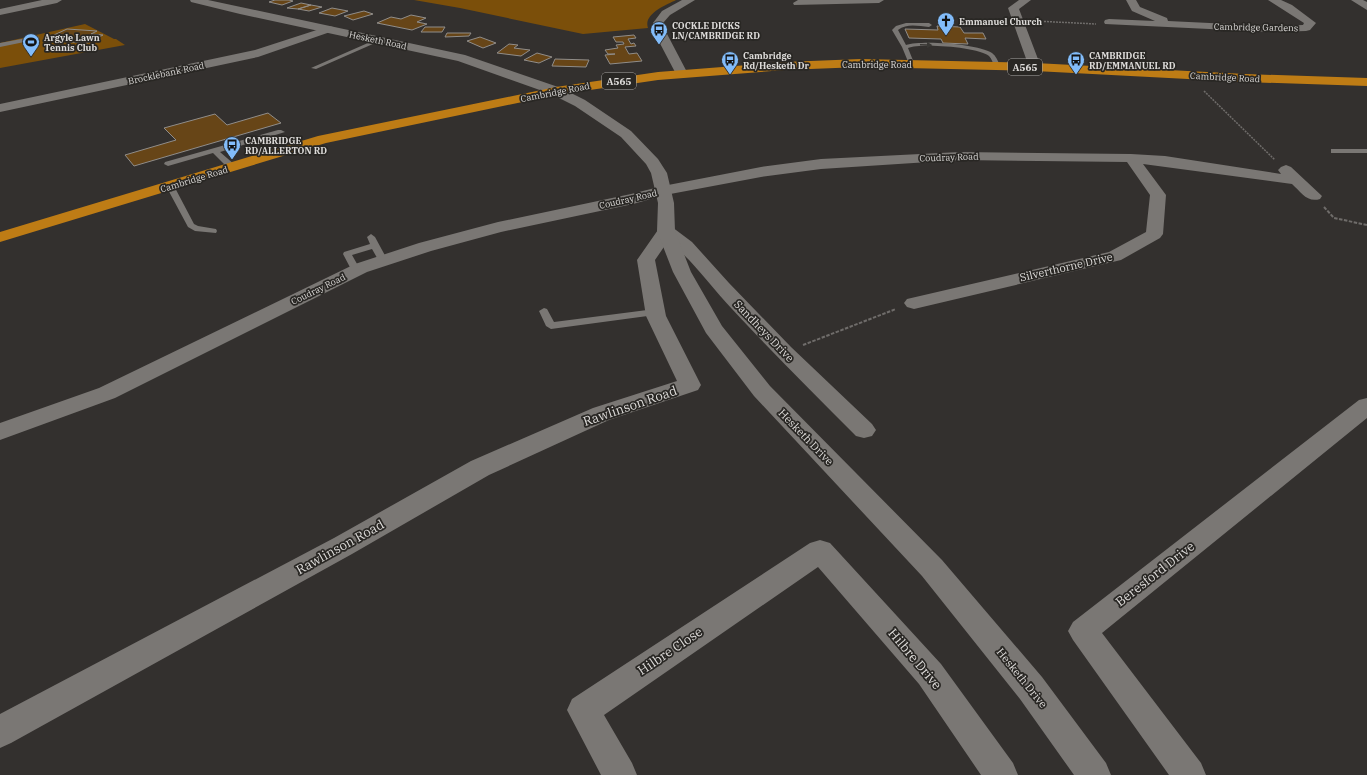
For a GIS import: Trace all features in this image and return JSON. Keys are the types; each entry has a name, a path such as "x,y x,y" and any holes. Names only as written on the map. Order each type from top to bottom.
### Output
{"highway":[{"name":"Cambridge Road","path":"0,237 323,139 610,82 682,74 785,66 911,63 1367,82"}],"street":[{"path":"0,12 44,1 57,0"},
{"name":"Hesketh Road","path":"195,0 461,58 488,66 556,92"},
{"path":"682,74 660,32 658,23 666,13 690,0"},
{"path":"797,3 879,0"},
{"path":"1026,0 1013,8 1035,67"},
{"name":"Cambridge Gardens","path":"1131,0 1136,9 1177,25"},
{"name":"Cambridge Gardens","path":"1109,22 1274,29 1306,28 1311,22 1288,7 1273,0"},
{"path":"1356,0 1367,7"},
{"name":"Brocklebank Road","path":"0,108 258,53 329,30"},
{"name":"Hesketh Drive","path":"556,92 580,103 607,120 626,134 653,162 664,190 666,203 666,231 682,272 713,329 762,391 932,568 1031,688 1094,775"},
{"name":"Coudray Road","path":"0,432 107,393 356,271 383,261 425,247 498,227 633,199 664,190 761,172 821,164 960,156 1130,158 1165,161 1273,178 1296,180"},
{"name":"Silverthorne Drive","path":"914,303 1115,256 1154,234 1158,195 1130,158"},
{"path":"1282,167 1314,196"},
{"path":"655,312 646,260 666,231"},
{"name":"Sandheys Drive","path":"666,231 686,246 722,287 784,352 864,430"},
{"name":"Rawlinson Road","path":"0,732 343,546 480,468 601,414 690,385 655,312"},
{"name":"Beresford Drive","path":"1189,775 1083,631 1367,406"},
{"name":"Hilbre Close","path":"620,775 583,710 820,550"},
{"name":"Hilbre Drive","path":"820,550 930,674 1001,775"}],"lane":[{"path":"911,63 896,30 899,26 904,24 929,25"},
{"path":"0,45 37,38"},
{"path":"314,68 379,40"},
{"path":"905,47 911,45 966,47 987,53 992,56 998,66"},
{"path":"168,164 281,132"},
{"path":"215,151 232,167"},
{"path":"1334,151 1367,151"},
{"path":"170,186 191,225 195,228 213,230"},
{"path":"356,271 347,254 373,241 383,261"},
{"path":"544,311 547,321 551,326 655,312"}],"path":[{"path":"1017,20 1109,25 1109,22"},
{"path":"1188,75 1282,167"},
{"path":"1314,196 1334,218 1367,225"},
{"path":"784,352 914,303"}],"shaded area":[{"path":"414,0 676,0 661,7 652,14 647,23 648,28 583,34 460,8"},
{"name":"Argyle Lawn Tennis Club","path":"85,24 125,45 0,68 0,43"}],"building":[{"path":"275,0 293,1 282,5 269,2"},
{"path":"301,3 311,5 298,9 287,8"},
{"path":"311,5 322,7 309,11 298,9"},
{"path":"332,8 348,11 335,16 319,13"},
{"path":"364,11 373,14 353,20 344,16"},
{"path":"411,15 426,18 417,22 427,24 412,30 377,23 391,17 401,19"},
{"name":"Emmanuel Church","path":"937,26 960,27 964,33 983,33 986,39 965,38 968,44 943,43 941,39 909,38 905,29 938,30"},
{"path":"425,27 445,27 442,32 421,32"},
{"path":"67,29 97,31 91,34 103,35 87,43 55,41 65,36 54,35"},
{"path":"447,33 471,33 469,36 445,37"},
{"path":"634,35 636,38 628,39 631,44 634,43 636,46 625,47 629,54 637,53 642,61 610,64 605,55 615,54 608,54 605,50 618,48 616,45 624,44 623,42 616,42 613,37"},
{"path":"480,37 496,43 483,48 467,41"},
{"path":"509,44 518,45 514,48 530,50 521,56 497,53"},
{"path":"537,53 552,57 539,63 524,60"},
{"path":"555,59 589,60 586,67 552,66"},
{"path":"268,113 281,123 134,166 125,155 176,140 164,128 215,114 227,125"}],"place":[{"name":"Emmanuel Church","path":"946,36"},
{"name":"COCKLE DICKS LN/CAMBRIDGE RD","path":"659,45"},
{"name":"Argyle Lawn Tennis Club","path":"31,57"},
{"name":"Cambridge Rd/Hesketh Dr","path":"730,75"},
{"name":"CAMBRIDGE RD/EMMANUEL RD","path":"1076,75"},
{"name":"CAMBRIDGE RD/ALLERTON RD","path":"232,160"}]}
